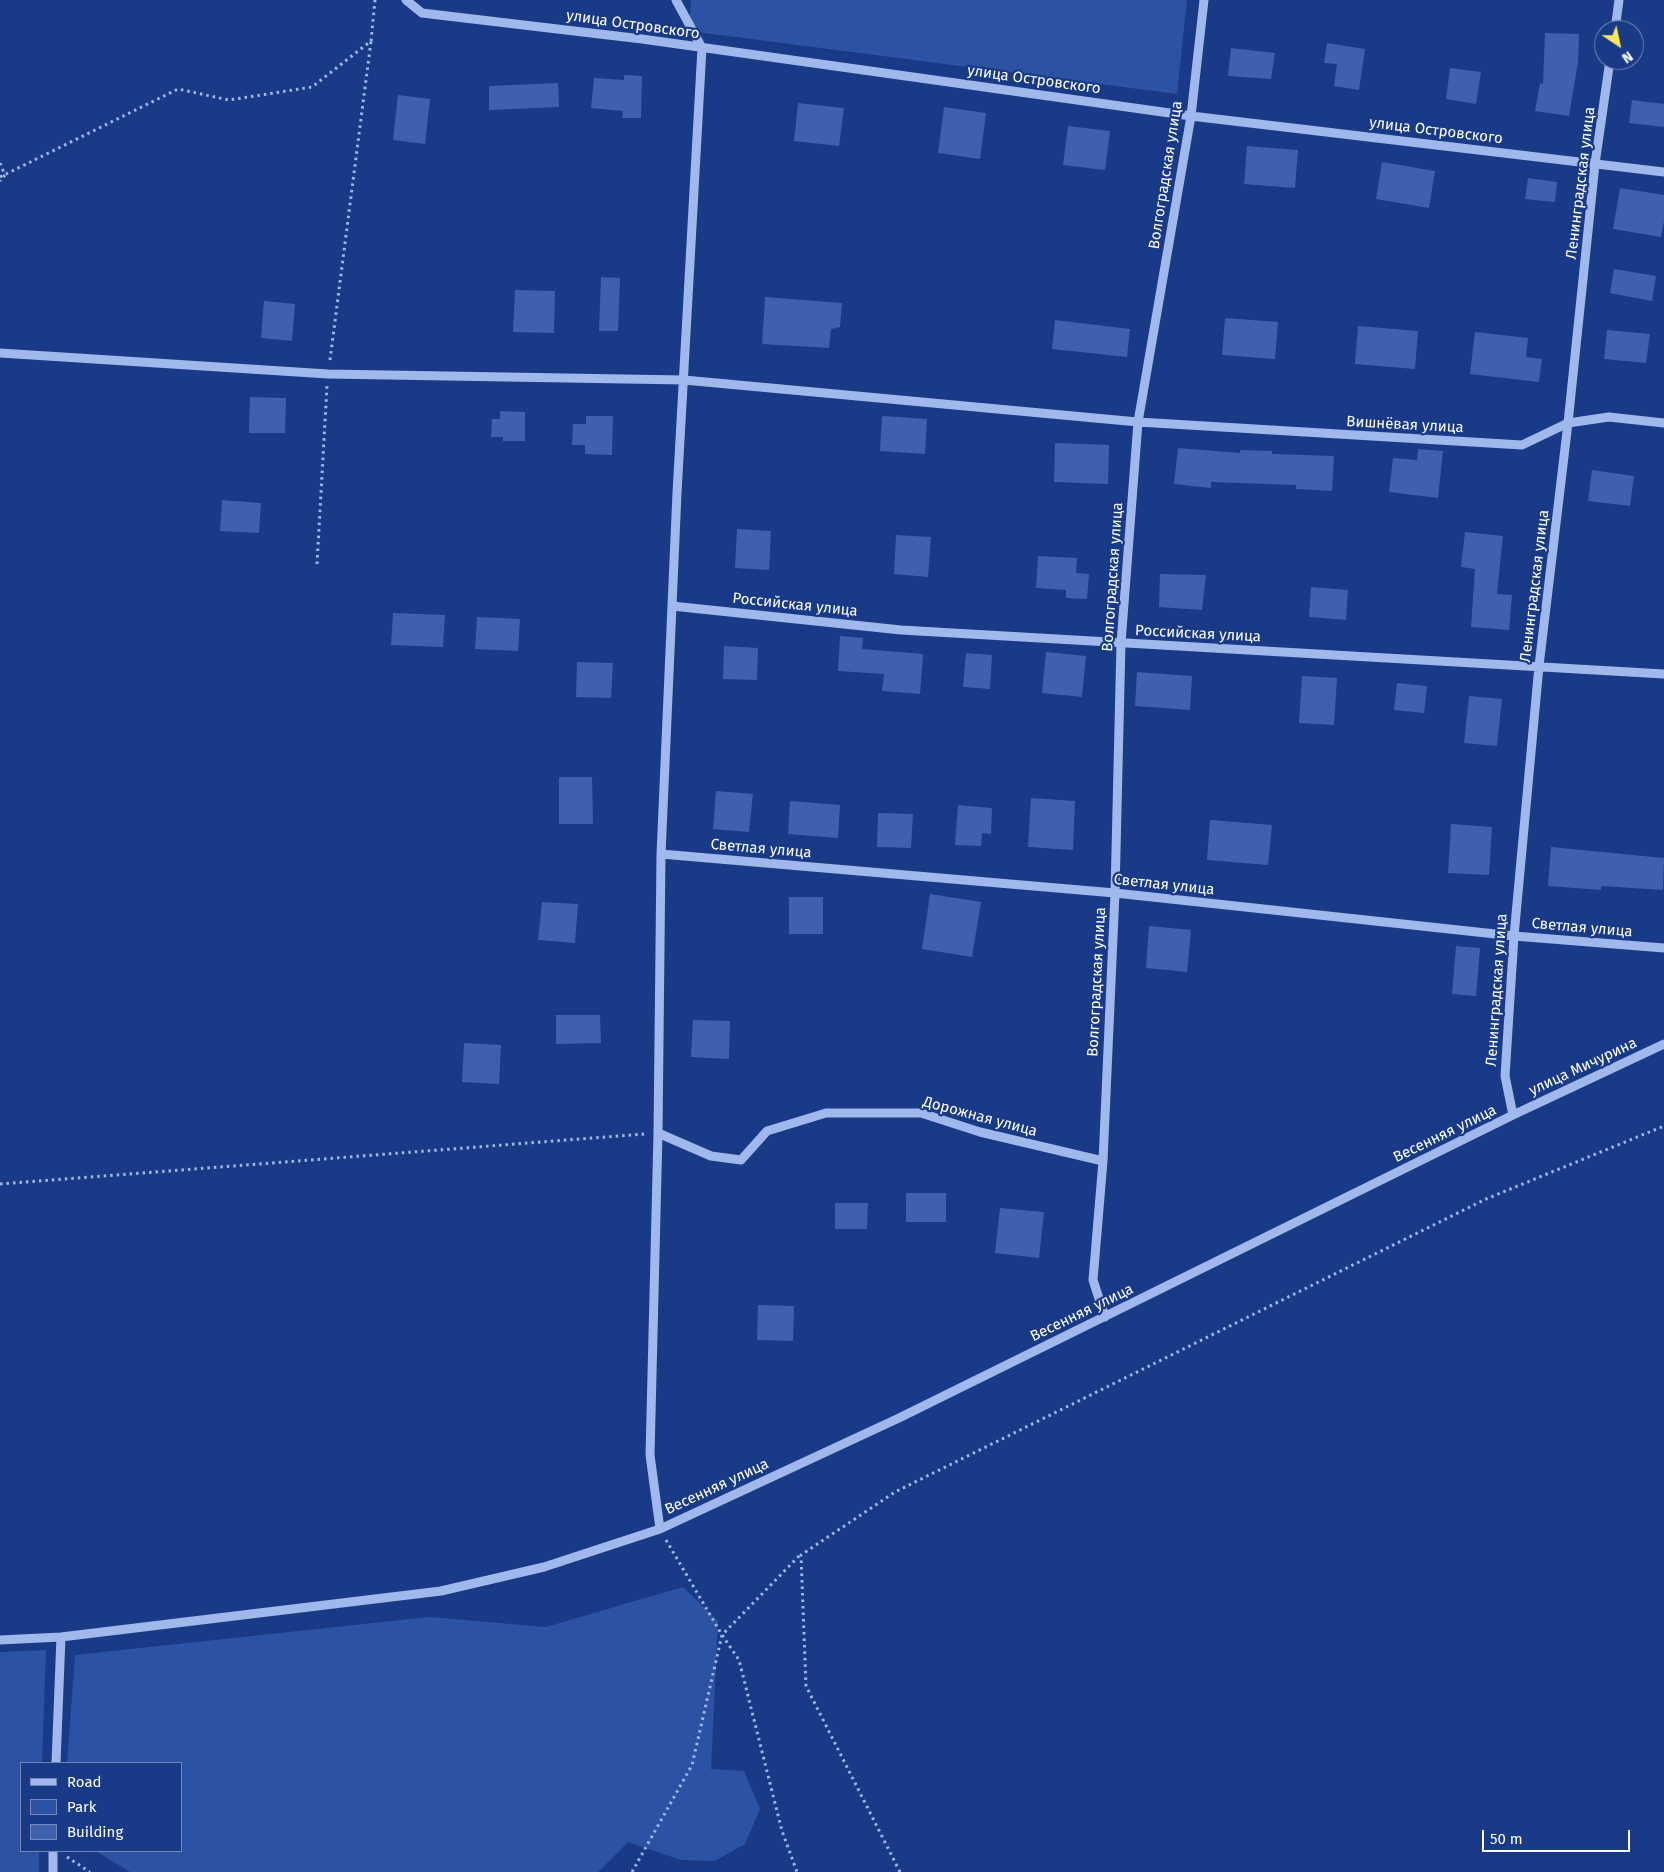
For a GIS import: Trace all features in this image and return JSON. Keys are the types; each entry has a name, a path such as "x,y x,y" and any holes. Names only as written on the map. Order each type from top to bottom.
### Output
{"street":[{"name":"улица Островского","path":"406,0 422,13 642,39 1191,116 1664,172"},
{"path":"660,1529 650,1455 658,1133 661,854 672,606 702,48 676,0"},
{"name":"Волгоградская улица","path":"1105,1317 1093,1280 1103,1161 1115,893 1121,643 1138,422 1191,116 1204,0"},
{"path":"1616,20 1619,0"},
{"name":"Ленинградская улица","path":"1513,1115 1505,1076 1514,936 1539,666 1568,423 1595,164 1609,70"},
{"name":"Вишнёвая улица","path":"0,353 328,374 684,380 1138,422 1522,445 1568,423 1609,417 1664,423"},
{"name":"Российская улица","path":"672,606 901,630 1664,674"},
{"name":"Светлая улица","path":"661,854 1115,893 1514,936 1664,948"},
{"name":"улица Мичурина","path":"1513,1115 1664,1044"},
{"name":"Дорожная улица","path":"658,1133 711,1156 741,1160 767,1130 826,1113 921,1113 980,1132 1103,1161"},
{"name":"Весенняя улица","path":"0,1640 61,1637 441,1591 544,1567 660,1529 899,1418 1513,1115"},
{"path":"56,1762 61,1637"},
{"path":"53,1852 53,1872"}],"path":[{"path":"317,564 328,374 376,0"},
{"path":"0,179 178,89 229,100 312,87 372,41"},
{"path":"0,163 5,175"},
{"path":"632,1872 692,1765 722,1635 801,1555 895,1492 1486,1199 1664,1126"},
{"path":"0,1184 658,1133"},
{"path":"660,1529 722,1635 739,1660 782,1831 797,1872"},
{"path":"801,1555 806,1686 900,1872"},
{"path":"66,1856 90,1872"}],"green space":[{"path":"691,0 1187,0 1177,94 689,31"},
{"path":"683,1587 718,1621 711,1769 744,1771 760,1809 745,1844 715,1861 681,1860 628,1842 598,1872 130,1872 98,1852 182,1852 182,1762 67,1762 75,1655 429,1617 546,1627"},
{"path":"46,1650 42,1762 20,1762 20,1852 39,1852 39,1872 0,1872 0,1652"}],"building":[{"path":"1545,33 1579,34 1578,62 1569,116 1535,111 1540,83 1543,84"},
{"path":"1327,43 1365,49 1359,90 1334,86 1337,64 1324,63"},
{"path":"1231,48 1275,53 1271,79 1228,76"},
{"path":"1450,68 1481,72 1476,104 1446,99"},
{"path":"624,75 642,76 641,118 622,118 623,111 591,108 594,78 624,80"},
{"path":"558,83 559,107 489,110 489,86"},
{"path":"398,95 430,99 425,144 393,140"},
{"path":"1632,100 1664,104 1664,127 1629,123"},
{"path":"798,103 844,108 839,146 794,141"},
{"path":"944,107 986,113 980,159 938,153"},
{"path":"1068,126 1110,131 1105,170 1063,165"},
{"path":"1247,146 1298,150 1295,188 1244,184"},
{"path":"1382,162 1435,171 1429,208 1376,199"},
{"path":"1528,178 1557,182 1555,202 1525,199"},
{"path":"1620,188 1664,195 1664,221 1661,237 1613,229"},
{"path":"1614,269 1656,276 1652,301 1610,293"},
{"path":"601,277 620,278 618,331 599,331"},
{"path":"515,290 555,291 554,333 513,332"},
{"path":"765,297 842,303 840,327 831,329 829,348 762,344"},
{"path":"264,301 295,304 292,341 261,338"},
{"path":"1225,318 1278,322 1275,359 1222,355"},
{"path":"1055,320 1130,329 1127,357 1052,349"},
{"path":"1358,326 1418,331 1415,369 1355,364"},
{"path":"1607,330 1650,334 1646,363 1604,359"},
{"path":"1475,332 1528,338 1526,357 1542,359 1539,382 1470,374"},
{"path":"250,397 286,398 285,433 249,433"},
{"path":"500,411 525,412 525,441 503,441 503,437 491,437 492,419 500,419"},
{"path":"586,416 613,416 612,455 585,454 585,445 572,445 573,424 586,424"},
{"path":"882,416 927,419 925,454 880,451"},
{"path":"1055,443 1109,445 1108,484 1054,482"},
{"path":"1178,448 1240,453 1240,450 1272,451 1272,454 1334,456 1332,491 1296,489 1296,485 1211,482 1211,488 1174,484"},
{"path":"1418,449 1443,451 1438,498 1389,492 1393,458 1417,460"},
{"path":"1592,470 1634,476 1630,506 1588,501"},
{"path":"222,500 261,503 259,533 220,531"},
{"path":"737,529 771,531 769,570 735,568"},
{"path":"1465,532 1503,536 1497,594 1512,595 1509,630 1471,627 1475,569 1461,567"},
{"path":"896,535 931,537 928,577 894,574"},
{"path":"1038,556 1077,558 1076,573 1089,574 1087,599 1066,598 1066,590 1036,588"},
{"path":"1160,574 1206,575 1202,610 1159,607"},
{"path":"1311,587 1348,590 1346,620 1309,617"},
{"path":"393,613 445,615 443,647 391,645"},
{"path":"477,617 520,619 518,651 475,649"},
{"path":"840,636 863,638 862,649 923,654 920,694 882,691 884,674 838,671"},
{"path":"724,646 758,648 757,680 723,679"},
{"path":"1046,652 1086,656 1082,697 1042,693"},
{"path":"966,653 992,655 990,689 963,687"},
{"path":"577,662 613,663 611,698 576,697"},
{"path":"1137,672 1192,676 1190,710 1135,706"},
{"path":"1302,676 1337,678 1334,725 1299,723"},
{"path":"1397,683 1427,686 1424,713 1394,710"},
{"path":"1469,696 1502,699 1497,746 1464,743"},
{"path":"559,777 592,777 593,824 559,824"},
{"path":"716,791 753,794 749,832 713,829"},
{"path":"1031,798 1075,801 1073,850 1028,847"},
{"path":"790,801 840,805 838,838 788,834"},
{"path":"958,805 992,808 991,834 982,833 981,846 955,845"},
{"path":"878,813 913,814 911,848 877,847"},
{"path":"1210,820 1272,825 1268,865 1207,860"},
{"path":"1451,824 1492,827 1489,875 1448,873"},
{"path":"1551,847 1664,858 1663,890 1601,886 1601,890 1548,886"},
{"path":"930,894 981,902 972,957 922,949"},
{"path":"789,897 823,897 823,934 789,934"},
{"path":"542,902 578,904 575,943 538,940"},
{"path":"1149,926 1191,930 1187,972 1146,968"},
{"path":"1456,946 1480,948 1476,996 1452,994"},
{"path":"556,1015 600,1015 601,1043 556,1044"},
{"path":"693,1020 730,1021 729,1059 691,1057"},
{"path":"464,1043 501,1045 499,1084 462,1082"},
{"path":"906,1193 946,1193 946,1222 906,1222"},
{"path":"835,1203 868,1203 867,1229 835,1229"},
{"path":"1000,1208 1044,1212 1039,1258 995,1253"},
{"path":"758,1305 794,1306 793,1341 757,1340"}]}
